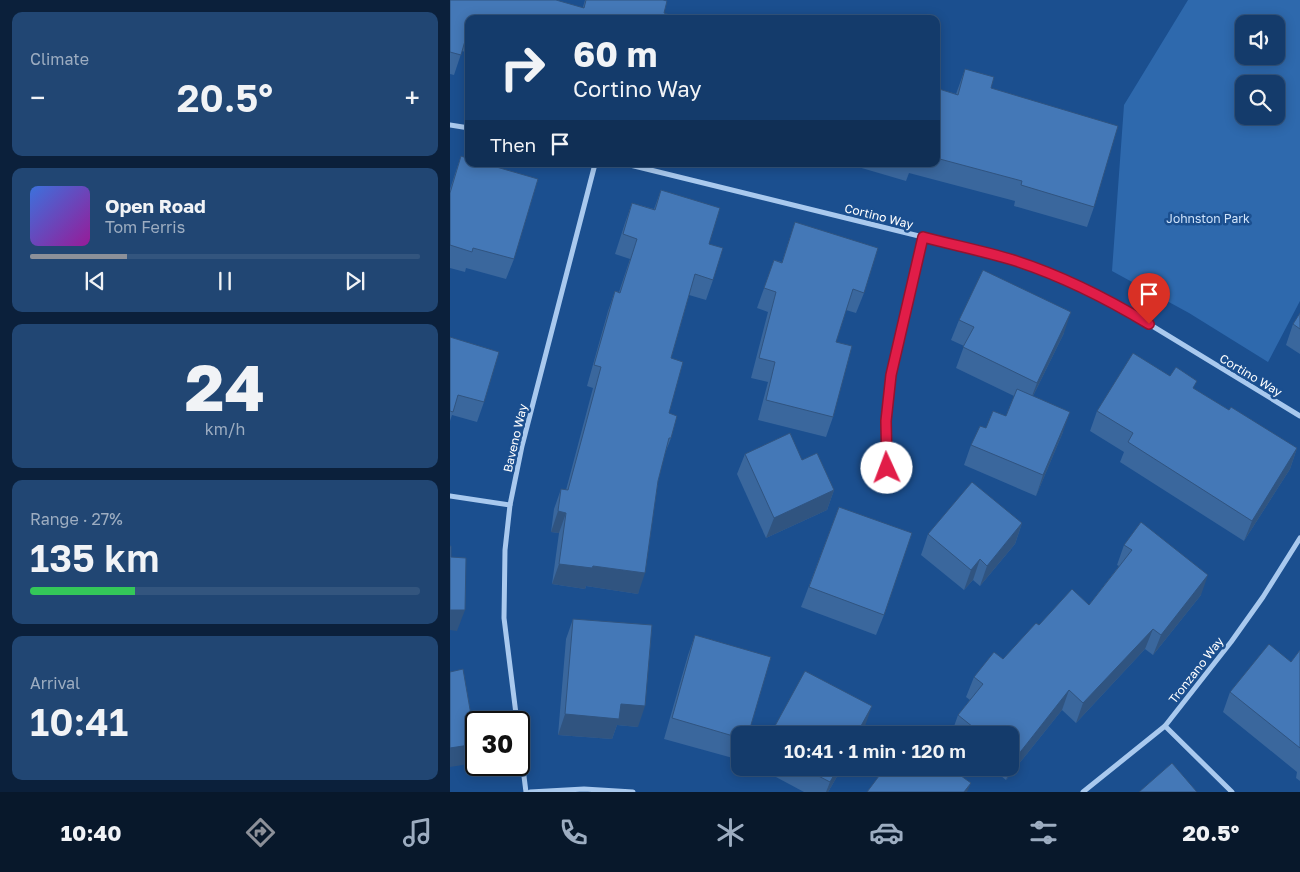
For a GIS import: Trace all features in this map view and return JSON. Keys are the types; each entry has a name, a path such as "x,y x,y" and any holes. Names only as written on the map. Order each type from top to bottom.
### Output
{"street":[{"path":"450,125 465,127"},
{"name":"Baveno Way","path":"516,711 504,618 505,550 510,505 522,446 594,167"},
{"name":"Cortino Way","path":"638,167 1013,260 1060,278 1126,310 1300,416"},
{"path":"887,468 886,421 891,375 923,237"},
{"path":"450,496 510,505"},
{"name":"Tronzano Way","path":"1083,792 1165,726 1236,635 1263,597 1300,538"},
{"path":"1165,726 1232,792"},
{"path":"524,776 526,792"},
{"path":"530,792 584,788 633,792"}],"green space":[{"name":"Johnston Park","path":"1188,0 1300,0 1300,301 1268,362 1189,313 1112,271 1124,105"}],"building":[{"path":"450,0 556,0 584,8 586,0 667,1 664,13 670,15 465,15 465,41 461,55 450,52"},
{"path":"965,69 994,77 991,88 1118,126 1094,207 1021,185 1022,181 940,159 940,89 958,95"},
{"path":"461,156 465,158 465,167 496,167 538,179 514,259 473,248 472,252 450,245 450,193"},
{"path":"661,190 720,208 709,244 723,248 713,280 695,274 671,358 683,362 669,413 677,416 671,438 669,438 658,481 645,573 593,566 592,568 559,564 566,513 558,511 561,489 568,490 601,367 594,365 615,291 620,293 637,239 623,234 632,203 655,210"},
{"path":"795,222 878,248 864,293 853,289 836,342 852,346 833,417 766,400 775,362 759,358 776,292 764,288 774,260 782,263"},
{"path":"983,270 1071,312 1037,383 963,347 974,327 959,320"},
{"path":"1300,313 1300,329 1293,324"},
{"path":"450,337 499,352 484,402 458,395 453,412 450,411"},
{"path":"1133,353 1170,376 1176,367 1197,381 1193,388 1229,410 1231,407 1297,448 1252,521 1128,442 1133,433 1097,411"},
{"path":"1017,389 1070,412 1043,475 971,445 980,426 986,428 993,411 1006,416"},
{"path":"790,433 802,460 817,453 834,490 774,518 745,454"},
{"path":"972,482 1022,523 987,566 980,559 971,570 928,534"},
{"path":"839,507 912,533 884,615 809,587"},
{"path":"1141,522 1208,575 1161,635 1153,629 1083,703 1069,690 1019,754 1019,726 972,726 958,715 983,684 974,677 994,652 1003,659 1036,623 1039,625 1072,589 1089,605 1132,550 1124,545"},
{"path":"450,546 451,557 466,558 465,610 450,610"},
{"path":"573,619 652,625 645,706 621,704 619,719 565,714"},
{"path":"695,635 771,657 751,726 731,726 731,735 672,718"},
{"path":"1269,644 1291,662 1300,650 1300,748 1230,692"},
{"path":"463,669 470,711 465,711 465,746 450,748 450,672"},
{"path":"805,671 872,706 861,726 775,726"},
{"path":"1172,763 1197,792 1139,792"},
{"path":"818,776 833,776 830,782"},
{"path":"879,776 961,776 971,783 964,792 867,792"}],"route":[{"path":"887,468 886,421 891,375 923,237 1013,260 1060,278 1126,310 1149,324"}]}
